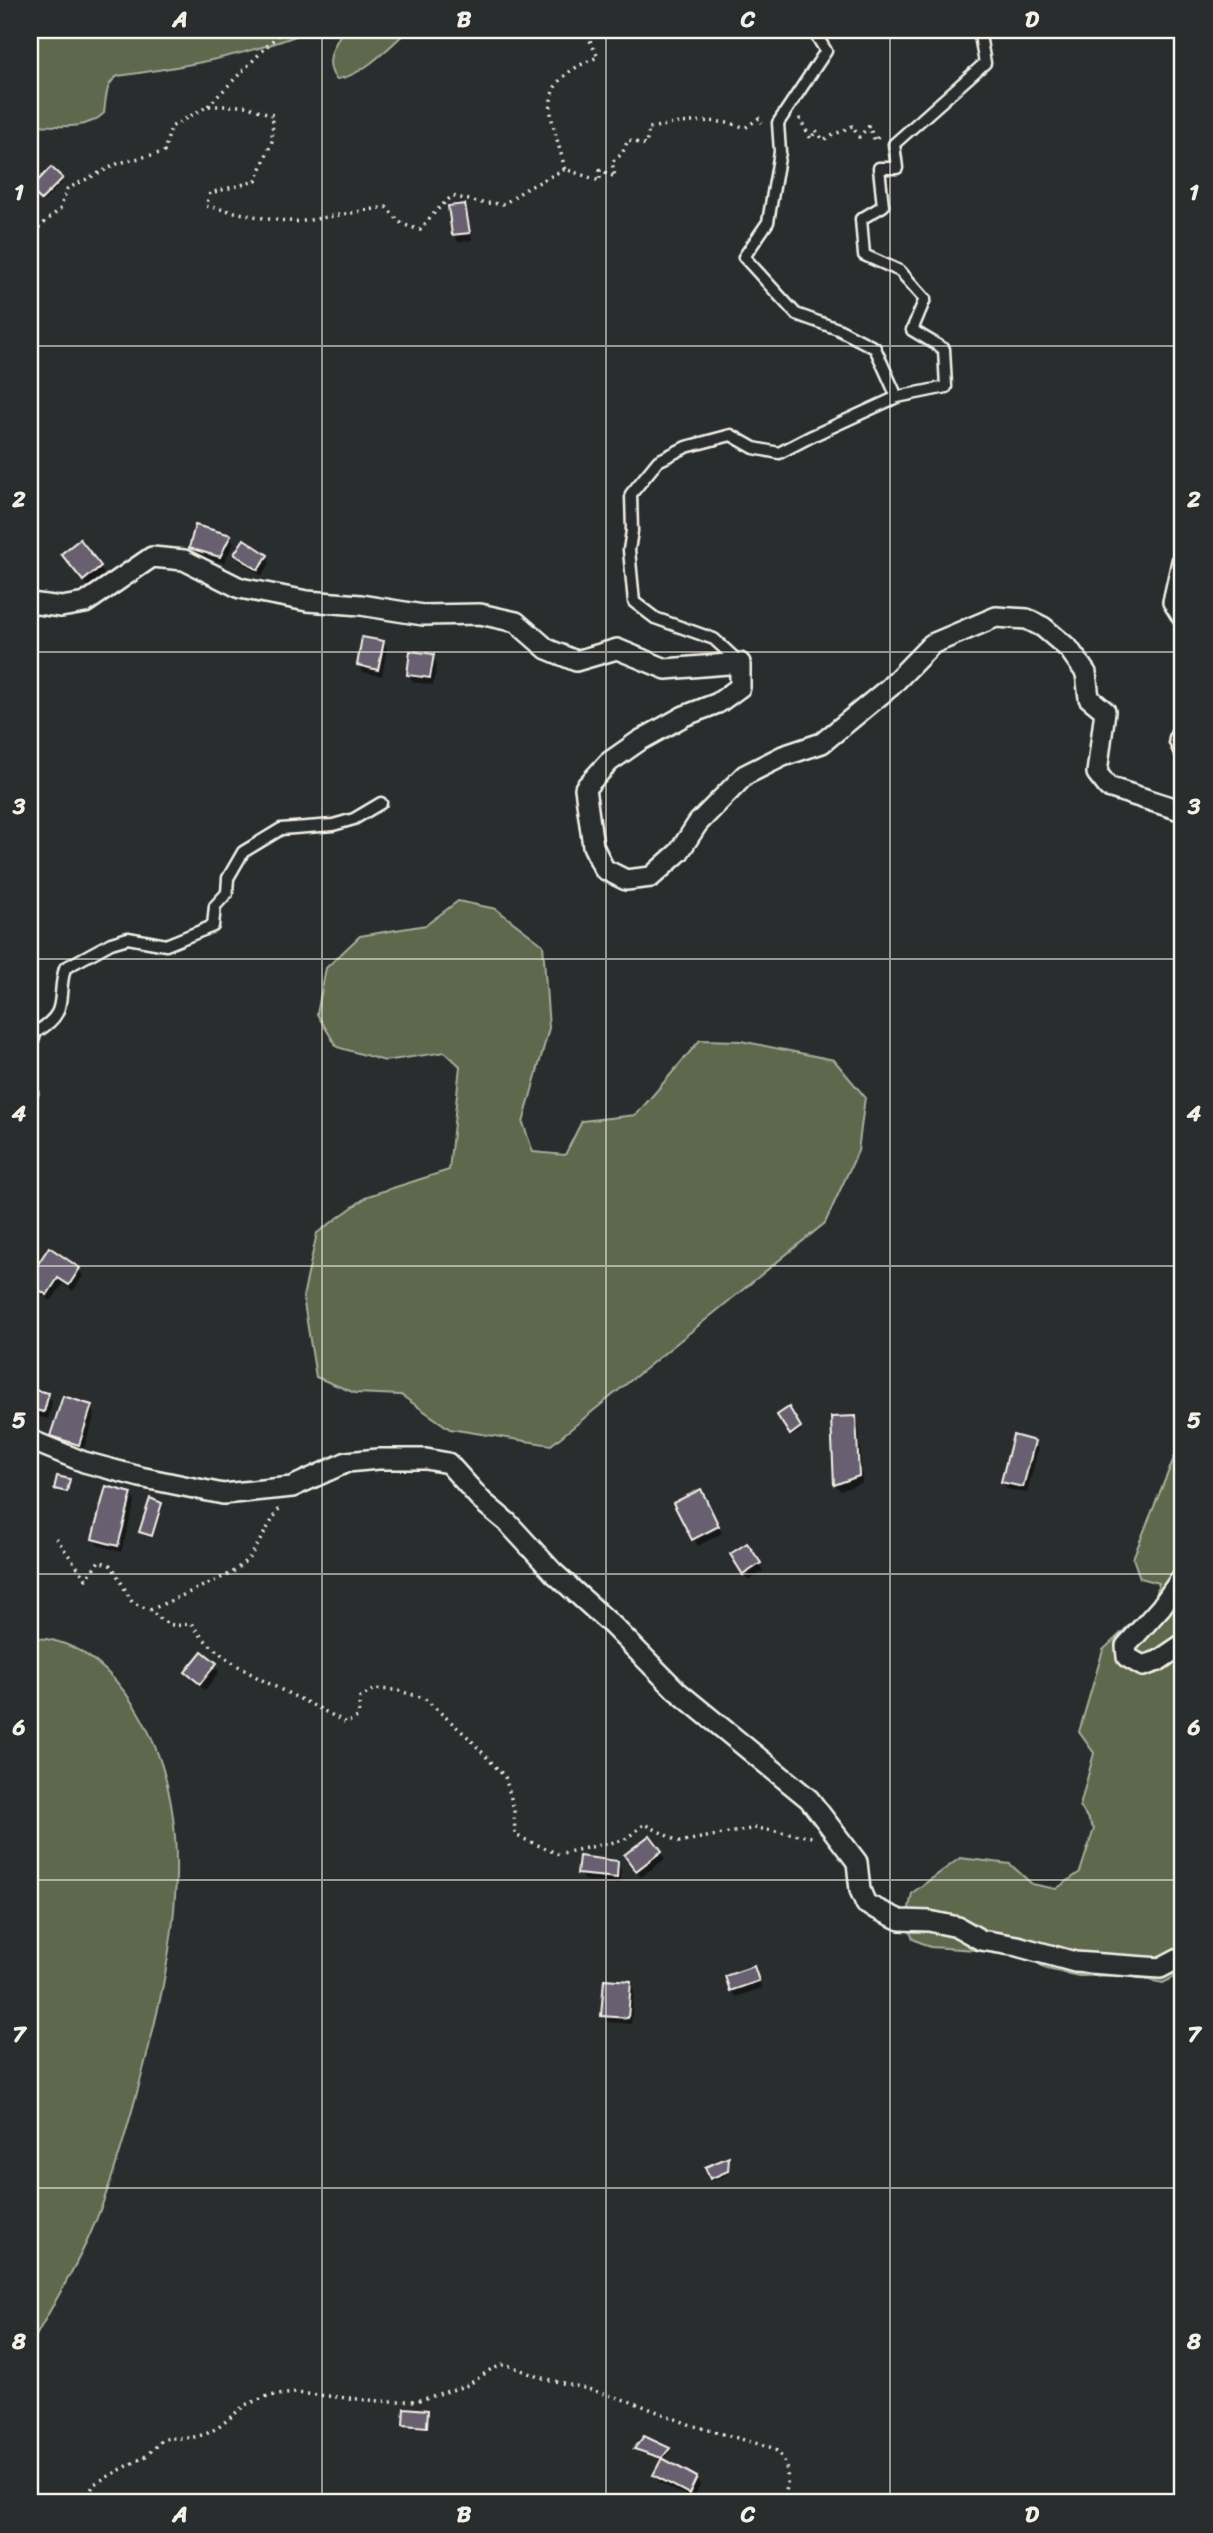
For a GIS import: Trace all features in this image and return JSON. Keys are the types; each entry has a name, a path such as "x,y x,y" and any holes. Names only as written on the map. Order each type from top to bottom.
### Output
{"street":[{"path":"30,603 61,607 85,603 152,557 184,560 240,588 307,601 361,605 423,615 480,614 516,622 547,649 576,661 617,649 666,669 740,663 740,687 718,703 684,716 639,741 609,762 585,788 593,846 604,869 626,880 652,877 680,852 698,823 745,775 783,756 822,743 890,687 932,644 996,617 1027,619 1043,627 1069,649 1086,673 1089,698 1105,711 1097,773 1108,788 1183,811"},
{"path":"1183,557 1173,602 1183,618"},
{"path":"1183,728 1179,740 1183,749"},
{"path":"30,1440 84,1462 223,1494 292,1488 347,1462 426,1459 448,1463 483,1502 508,1523 553,1572 613,1626 677,1692 809,1799 857,1862 860,1889 866,1904 901,1920 929,1921 958,1927 981,1940 1017,1946 1075,1962 1160,1968 1183,1956"},
{"path":"1183,1576 1161,1607 1126,1646 1127,1657 1143,1667 1183,1644"}],"lane":[{"path":"813,30 826,51 778,123 780,152 768,222 744,257 796,314 838,329 875,348 897,397"},
{"path":"740,663 714,639 655,618 635,602 629,550 632,531 631,494 658,461 686,447 731,435 754,448 779,453 897,397 946,387 944,349 912,330 925,299 900,271 863,255 861,219 883,206 879,167 897,168 894,144 985,62 979,30"},
{"path":"30,1050 36,1032 52,1023 62,1004 60,986 65,968 111,943 128,938 166,946 213,926 215,906 227,892 228,878 243,852 281,829 333,825 354,819 382,803"},
{"path":"30,1084 30,1094"}],"path":[{"path":"30,239 35,231 60,209 67,190 119,163 164,152 171,127 208,106 283,30"},
{"path":"565,169 549,103 557,81 581,64 598,57 585,30"},
{"path":"208,106 245,106 273,115 272,141 256,181 210,193 206,206 298,222 386,207 402,224 420,230 452,196 482,203 504,204 524,190 565,169 600,181 600,170 615,177 612,162 622,154 628,139 646,145 649,128 682,123 734,123 745,128 759,118 763,124 791,126 800,119 811,139 816,130 823,141 852,126 859,136 869,126 875,141 883,132 894,144"},
{"path":"150,1609 215,1583 242,1566 292,1488"},
{"path":"56,1538 86,1579 99,1561 112,1566 132,1602 150,1609 166,1625 178,1627 191,1623 202,1639 249,1671 346,1723 358,1717 360,1698 374,1689 396,1690 424,1698 505,1777 514,1810 514,1835 558,1854 624,1840 645,1824 679,1842 756,1828 842,1842"},
{"path":"91,2503 94,2484 146,2456 162,2440 206,2434 256,2400 296,2393 379,2401 416,2401 468,2385 490,2370 503,2365 635,2403 691,2426 773,2448 786,2466 788,2480 783,2503"}],"green space":[{"path":"30,30 311,30 216,59 118,76 108,87 104,113 97,119 79,125 59,126 30,125"},
{"path":"343,30 408,30 365,67 336,79 330,60"},
{"path":"458,901 496,909 543,945 549,1028 523,1123 533,1152 565,1155 582,1121 636,1115 700,1040 741,1041 834,1060 865,1097 858,1151 825,1223 551,1445 450,1429 401,1395 355,1393 316,1377 303,1297 317,1233 368,1196 449,1170 460,1066 445,1052 385,1061 337,1047 317,1014 326,968 360,936 426,925"},
{"path":"1183,1436 1183,1973 1163,1983 1124,1975 1079,1976 1047,1969 1022,1953 930,1947 913,1939 906,1923 912,1893 960,1858 1010,1864 1032,1884 1056,1889 1080,1872 1094,1829 1080,1806 1094,1753 1079,1732 1103,1650 1155,1601 1159,1583 1140,1578 1133,1558"},
{"path":"39,1638 82,1652 117,1682 135,1707 156,1750 169,1795 175,1842 176,1889 163,1986 118,2160 88,2239 30,2347 30,1768 35,1730 30,1643"}],"building":[{"path":"51,167 63,178 41,200 30,189"},
{"path":"465,204 470,233 452,235 448,206"},
{"path":"195,525 231,535 220,557 189,548"},
{"path":"80,539 101,566 83,581 61,554"},
{"path":"244,539 268,555 258,570 234,554"},
{"path":"362,637 384,641 378,670 357,665"},
{"path":"410,651 434,654 430,678 407,675"},
{"path":"49,1247 80,1268 69,1285 58,1278 47,1295 30,1284 30,1276"},
{"path":"30,1389 49,1393 44,1412 30,1409"},
{"path":"63,1396 92,1405 79,1445 50,1436"},
{"path":"789,1407 801,1427 790,1435 777,1415"},
{"path":"856,1416 859,1476 834,1485 831,1417"},
{"path":"1013,1435 1035,1441 1023,1487 1001,1482"},
{"path":"57,1476 70,1479 67,1492 54,1489"},
{"path":"106,1486 132,1493 118,1546 92,1539"},
{"path":"701,1489 719,1526 692,1540 673,1503"},
{"path":"150,1498 162,1503 152,1536 139,1532"},
{"path":"747,1543 761,1563 743,1575 730,1554"},
{"path":"202,1651 217,1663 200,1684 185,1672"},
{"path":"650,1835 662,1851 636,1871 624,1855"},
{"path":"579,1856 618,1861 617,1878 577,1874"},
{"path":"754,1966 759,1981 730,1991 725,1976"},
{"path":"604,1979 631,1981 628,2018 601,2016"},
{"path":"729,2157 728,2171 710,2179 705,2167"},
{"path":"404,2408 428,2410 427,2427 403,2425"},
{"path":"644,2436 670,2448 662,2458 634,2449"},
{"path":"662,2458 697,2477 689,2494 653,2475"}]}
